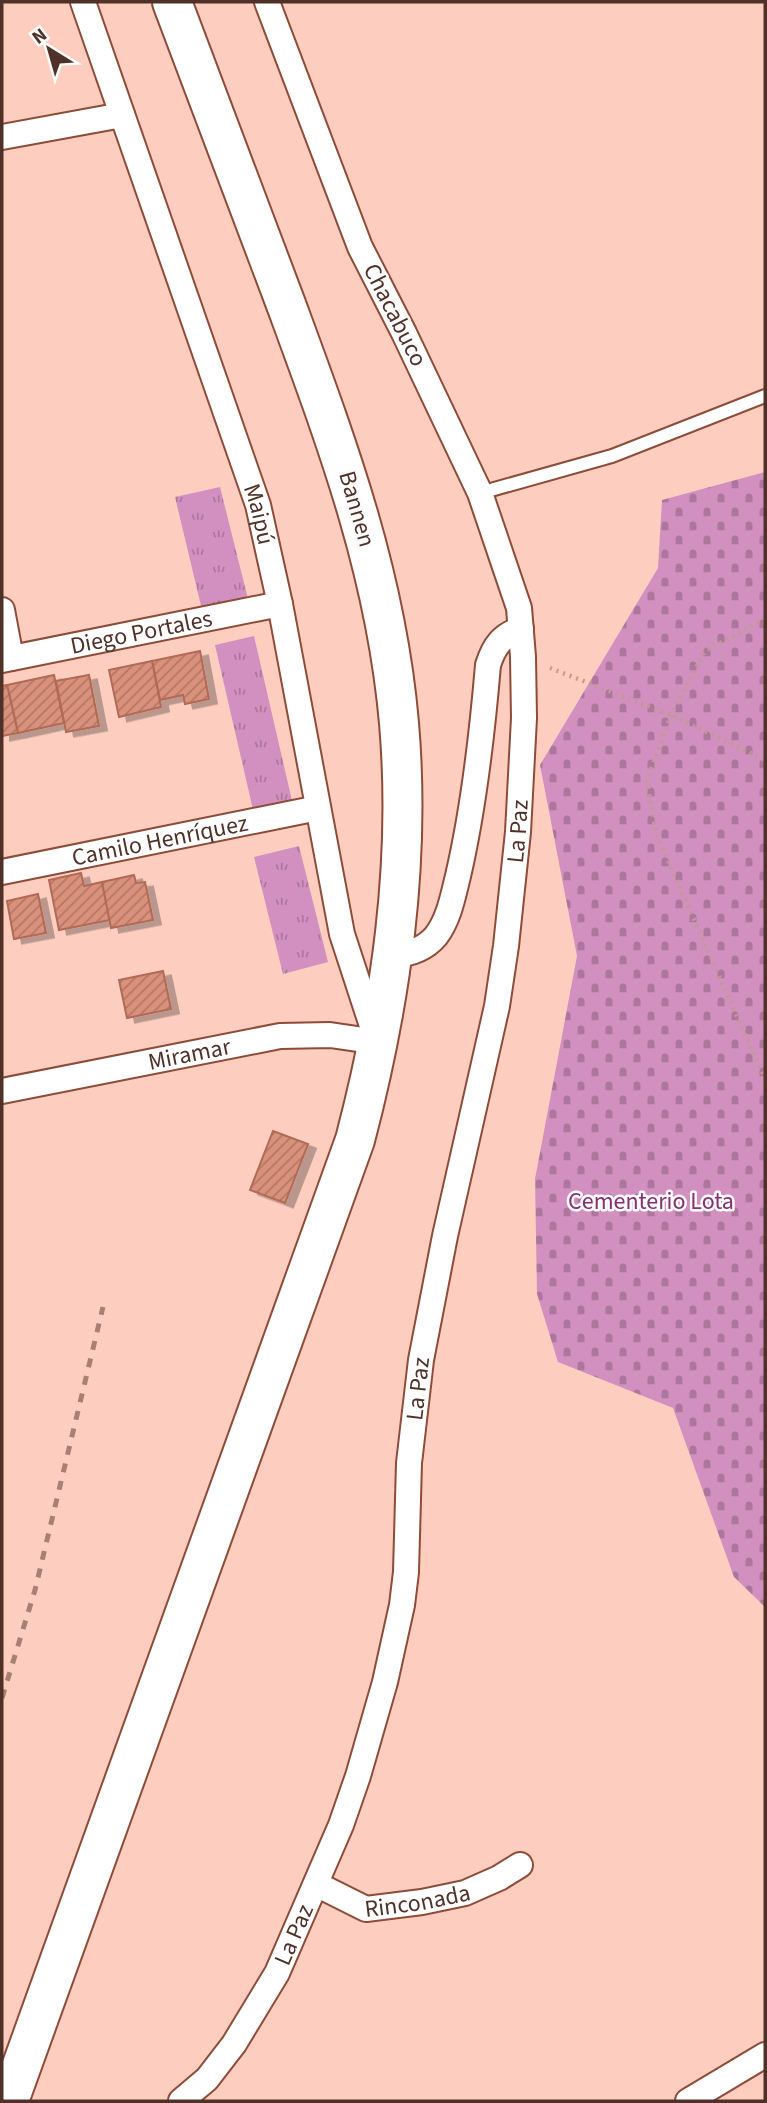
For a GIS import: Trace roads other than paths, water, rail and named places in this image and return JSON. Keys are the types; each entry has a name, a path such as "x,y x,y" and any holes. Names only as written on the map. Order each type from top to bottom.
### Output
{"main road":[{"name":"Bannen","path":"173,2 350,481 376,579 390,656 402,790 402,845 394,955 378,1042"},
{"path":"9,2101 338,1191 355,1140 378,1042"}],"street":[{"name":"Maipú","path":"83,2 258,505 280,604 342,934 378,1042"},
{"name":"Chacabuco","path":"267,2 360,247 480,493 519,607 521,629"},
{"path":"2,137 122,115"},
{"name":"Diego Portales","path":"7,659 280,604"},
{"path":"2,610 7,659"},
{"path":"394,955 406,954 428,944 442,926 450,908 468,834 488,665 491,654 502,639 521,629"},
{"name":"La Paz","path":"181,2101 207,2079 257,2009 277,1973 341,1825 385,1682 402,1605 406,1572 409,1463 421,1360 444,1236 497,1006 506,946 518,832 524,718 521,629"},
{"name":"Camilo Henríquez","path":"2,872 318,808"},
{"name":"Miramar","path":"2,1091 279,1036 330,1035 378,1042"},
{"name":"Rinconada","path":"316,1884 366,1909 465,1893 520,1865"},
{"path":"688,2101 765,2055"}],"lane":[{"path":"480,493 612,456 765,396"}],"railway":[{"path":"2,1698 35,1590 103,1307"}],"park label":[{"name":"Cementerio Lota","path":"651,1201"}]}
